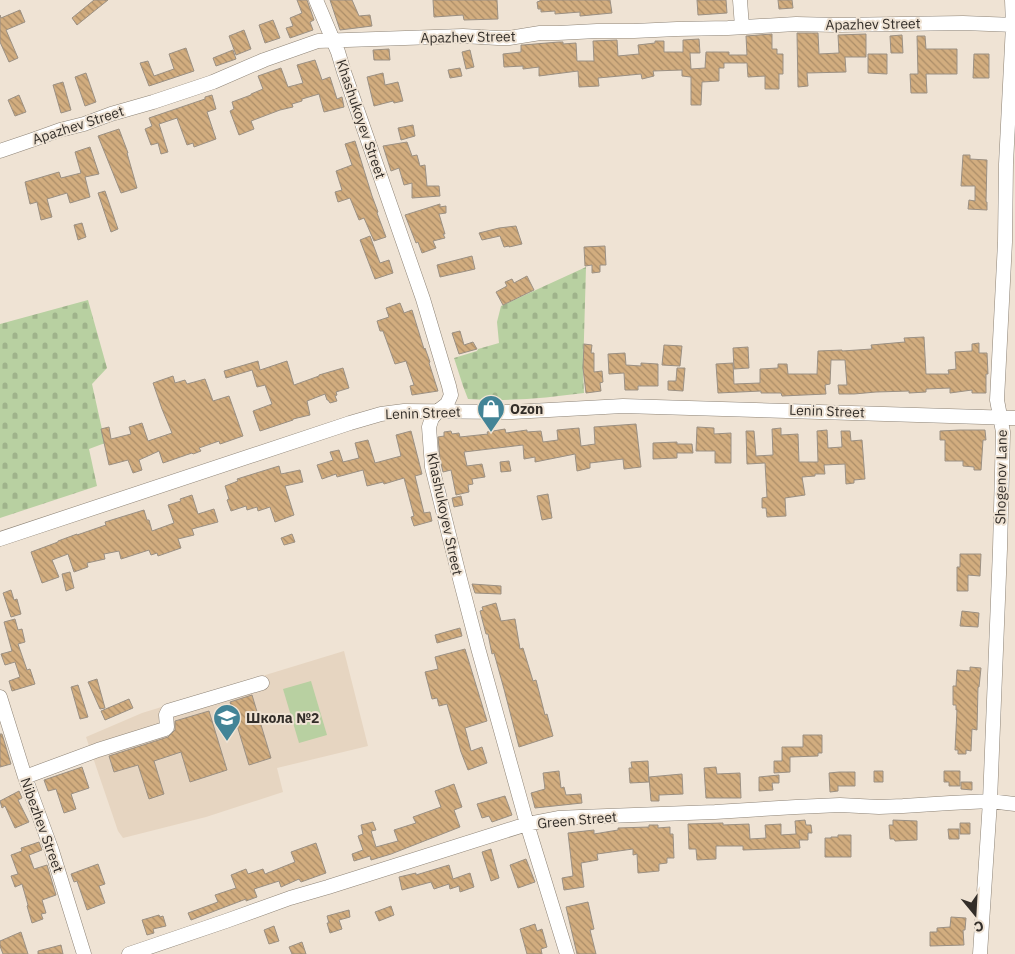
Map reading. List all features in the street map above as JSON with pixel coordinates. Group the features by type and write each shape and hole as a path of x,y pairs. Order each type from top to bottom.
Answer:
{"street":[{"name":"Khashukoyev Street","path":"316,0 338,52 444,364 451,395 447,404 432,418 429,427 432,467 462,588 527,824 567,954"},
{"path":"740,0 742,28"},
{"name":"Shogenov Lane","path":"980,954 990,801 1003,432 997,400 1005,242 1006,164 1014,25 1012,0"},
{"name":"Apazhev Street","path":"0,151 213,82 264,60 318,41 440,36 498,38 540,33 742,28 796,24 1014,25"},
{"name":"Lenin Street","path":"0,538 366,418 388,413 438,411 503,412 623,406 1015,418"},
{"path":"25,777 98,750 165,729 167,727 166,714 168,711 262,683"},
{"name":"Nibezhev Street","path":"0,697 25,777 52,851 84,954"},
{"name":"Green Street","path":"129,954 290,898 527,824 558,818 840,805 879,807 990,801 1015,804"}],"shaded area":[{"name":"Школа №2","path":"344,651 368,746 277,768 283,792 206,817 123,838 118,831 86,737 142,713"}],"green space":[{"path":"586,267 584,393 526,399 468,399 454,358 499,343 497,322 501,306"},
{"path":"88,300 107,368 92,384 105,443 89,449 97,486 0,518 0,324"},
{"path":"311,681 327,735 299,743 283,689"}],"building":[{"path":"94,0 108,0 77,25 72,18"},
{"path":"297,0 307,0 314,20 310,22 313,30 290,38 286,28 293,26 290,18 302,13"},
{"path":"330,0 352,0 359,16 370,15 372,26 340,30"},
{"path":"433,0 497,0 498,19 464,20 463,15 434,17"},
{"path":"540,0 610,0 612,13 580,16 580,12 555,14 555,11 541,12 541,9 538,9 537,2"},
{"path":"697,0 726,0 727,13 698,15"},
{"path":"778,0 792,0 793,8 779,9"},
{"path":"20,10 25,22 6,30 18,58 9,62 0,42 0,15 1,18"},
{"path":"273,20 280,38 265,43 259,25"},
{"path":"244,30 251,49 236,55 229,36"},
{"path":"797,33 818,33 819,54 839,53 838,35 866,34 866,57 845,57 846,72 807,73 808,86 798,87"},
{"path":"772,34 772,49 777,49 777,54 783,54 783,74 779,74 779,89 765,89 765,76 748,77 747,63 724,63 724,68 719,68 719,81 702,82 701,105 691,105 691,77 682,76 682,70 653,71 654,76 642,79 641,74 598,78 599,86 579,87 578,71 539,76 539,67 523,69 523,66 504,67 503,54 521,52 521,45 559,42 563,42 563,44 576,43 577,61 594,61 593,41 617,40 618,56 639,54 638,45 655,43 655,41 664,41 664,52 683,52 683,40 699,39 700,53 690,53 691,69 705,68 706,52 729,52 729,55 747,55 746,36"},
{"path":"902,35 903,53 891,53 890,36"},
{"path":"917,36 925,36 926,49 957,49 957,74 926,74 927,93 911,93 910,74 918,74"},
{"path":"186,48 194,71 149,86 140,63 148,61 154,76 174,69 169,54"},
{"path":"389,49 390,60 374,60 373,50"},
{"path":"233,50 236,59 216,66 213,58"},
{"path":"470,50 474,67 466,69 462,52"},
{"path":"868,54 887,54 887,74 868,73"},
{"path":"974,54 989,54 989,78 973,78"},
{"path":"315,60 322,80 330,77 337,99 342,97 344,107 324,112 319,94 292,104 293,107 251,121 254,129 239,135 230,111 234,109 232,102 263,89 258,76 281,68 288,87 303,83 297,65"},
{"path":"460,68 462,76 450,78 448,70"},
{"path":"86,73 96,102 85,106 75,77"},
{"path":"383,73 385,85 398,82 403,101 394,103 393,101 374,106 367,77"},
{"path":"63,82 71,110 61,113 53,85"},
{"path":"19,95 26,112 15,116 8,100"},
{"path":"212,95 216,109 207,112 216,139 194,147 193,143 187,145 177,118 159,124 168,152 161,154 158,143 151,145 145,129 152,126 149,118"},
{"path":"413,125 415,136 401,140 398,128"},
{"path":"119,129 128,153 137,188 121,193 98,136"},
{"path":"355,141 386,237 374,241 364,218 359,220 350,198 338,202 335,192 342,190 336,171 352,165 345,144"},
{"path":"407,142 412,156 417,155 420,166 425,165 427,186 439,186 440,196 412,198 412,183 404,185 399,168 391,171 383,146"},
{"path":"90,147 99,174 85,177 90,197 70,203 67,193 47,199 52,217 41,220 37,202 30,204 25,182 59,172 61,178 81,173 75,152"},
{"path":"963,155 970,155 970,159 987,160 987,210 968,209 969,200 975,201 975,186 961,186"},
{"path":"105,191 118,229 111,232 98,193"},
{"path":"440,204 440,207 446,206 446,213 439,214 445,238 433,241 436,248 422,253 405,215"},
{"path":"82,223 86,237 78,240 74,225"},
{"path":"516,226 522,244 509,247 504,247 500,236 482,240 479,233 499,228"},
{"path":"370,236 380,263 389,260 393,273 375,279 360,240"},
{"path":"605,246 606,265 600,265 600,272 592,273 592,265 585,266 584,247"},
{"path":"472,256 475,269 440,277 437,265"},
{"path":"527,276 534,290 503,305 496,292 507,286 505,282 512,279 514,283"},
{"path":"400,303 404,313 412,310 438,391 412,395 410,386 414,385 406,361 395,364 383,331 380,331 377,321 389,317 386,308"},
{"path":"460,331 464,345 473,342 477,349 459,354 452,333"},
{"path":"924,337 926,374 949,374 948,370 956,369 955,352 972,351 972,344 979,343 979,353 987,353 988,374 986,374 986,393 972,393 972,390 950,393 950,388 926,389 926,392 909,393 909,391 839,394 838,385 847,385 845,360 831,360 830,384 825,385 826,394 782,396 781,393 761,393 761,391 718,393 716,364 733,363 734,384 760,383 760,369 778,368 778,364 787,364 788,374 817,374 818,351 872,349 871,345 905,342 904,338"},
{"path":"584,344 592,345 591,353 594,353 594,372 602,371 603,382 600,383 601,391 586,393 583,368"},
{"path":"664,345 682,346 680,366 662,365"},
{"path":"748,347 749,368 734,369 733,348"},
{"path":"625,353 626,365 641,366 641,363 658,364 658,386 638,386 638,390 625,390 624,373 609,374 608,354"},
{"path":"258,361 260,370 287,361 294,385 343,368 349,388 336,392 337,401 330,403 325,394 307,401 310,415 260,431 253,411 272,404 265,385 257,387 252,370 226,378 224,371"},
{"path":"677,368 685,368 683,391 668,390 668,381 676,381"},
{"path":"173,376 175,383 185,380 187,384 205,379 213,401 229,396 243,436 220,444 219,441 199,448 201,451 163,463 159,451 139,460 142,470 133,473 128,460 109,465 101,429 109,427 111,439 131,434 129,427 142,423 148,441 172,433 153,383"},
{"path":"636,424 641,467 624,469 623,459 590,463 590,468 577,471 575,454 535,462 535,457 524,459 523,445 464,452 467,466 482,464 485,477 472,479 473,484 468,485 469,492 456,495 451,470 443,472 440,459 438,437 444,436 444,432 459,433 460,437 488,434 487,432 505,429 506,433 527,430 527,432 541,431 543,442 558,440 557,430 579,428 581,446 595,444 594,427"},
{"path":"697,427 714,428 714,434 731,433 731,463 715,463 715,451 696,451"},
{"path":"781,428 781,435 798,434 799,462 818,462 817,431 827,430 828,448 842,447 841,431 850,431 851,441 862,440 865,479 854,480 854,483 846,484 845,464 824,465 825,474 802,477 805,495 785,498 786,516 767,517 766,508 762,508 762,498 767,497 765,463 747,464 746,431 754,431 756,456 773,455 772,429"},
{"path":"985,430 986,440 983,440 981,470 974,470 974,467 963,466 963,461 945,461 945,440 940,440 940,431"},
{"path":"411,431 422,474 415,476 424,513 430,512 432,521 414,526 411,517 414,516 404,478 384,484 383,482 367,486 363,470 337,477 336,474 322,479 317,465 333,460 330,452 339,450 343,462 359,458 355,443 368,440 375,463 401,456 396,435"},
{"path":"677,442 677,444 692,444 693,453 677,453 677,458 653,459 653,443"},
{"path":"509,461 511,471 501,472 500,462"},
{"path":"279,466 281,474 300,470 303,482 285,486 294,515 275,522 270,507 258,511 257,507 247,510 246,506 231,511 225,486 238,481 237,479"},
{"path":"548,494 552,518 542,520 537,496"},
{"path":"192,495 198,514 214,509 218,522 192,529 194,535 178,539 181,548 158,556 157,553 151,555 149,550 121,559 119,551 104,554 105,559 87,563 88,567 74,572 68,554 52,560 59,577 42,583 31,552 106,525 105,522 144,510 152,531 174,523 168,505"},
{"path":"461,496 463,505 454,507 452,498"},
{"path":"292,534 295,542 284,545 281,538"},
{"path":"960,554 981,554 980,576 968,575 968,591 957,591 957,567 960,567"},
{"path":"70,572 74,588 66,591 62,574"},
{"path":"472,584 501,586 501,594 475,593"},
{"path":"11,590 14,600 17,599 21,614 11,617 3,593"},
{"path":"496,603 501,621 515,619 520,649 523,648 533,681 536,680 545,715 547,714 553,736 519,747 494,653 492,654 488,634 486,634 480,611 483,610 482,607"},
{"path":"962,611 979,613 978,627 960,626"},
{"path":"15,619 18,630 22,629 25,642 18,644 27,670 30,669 35,684 12,691 9,681 20,677 15,662 5,665 1,654 12,651 4,622"},
{"path":"460,628 462,636 437,643 435,635"},
{"path":"465,649 487,721 465,728 471,751 482,747 487,763 468,770 447,704 439,706 437,698 432,699 425,672 438,669 435,657"},
{"path":"970,667 981,668 978,687 977,730 972,729 971,751 966,750 966,754 958,754 958,750 955,750 957,710 956,705 953,705 953,686 956,686 957,670 970,671"},
{"path":"97,679 105,708 100,709 88,682"},
{"path":"78,685 88,717 80,719 71,687"},
{"path":"252,695 271,758 249,765 230,702"},
{"path":"129,699 133,708 105,720 101,711"},
{"path":"209,711 227,770 190,782 181,752 154,761 164,794 149,799 138,765 114,772 109,756 168,737 175,730 175,721"},
{"path":"0,734 2,734 11,764 0,767"},
{"path":"803,735 822,735 822,753 818,753 818,756 790,757 790,772 774,773 774,761 782,761 782,747 803,747"},
{"path":"648,761 649,782 630,783 629,768 632,768 631,762"},
{"path":"82,767 89,788 71,794 76,809 64,813 56,789 48,791 44,780"},
{"path":"716,767 717,774 740,773 741,798 706,798 704,768"},
{"path":"559,771 561,788 564,787 566,795 581,794 582,803 535,808 531,793 545,789 543,773"},
{"path":"874,771 883,771 883,782 874,782"},
{"path":"944,771 960,771 960,786 949,786 949,782 944,782"},
{"path":"855,772 855,786 838,786 838,791 830,792 829,773"},
{"path":"682,774 683,794 659,795 659,801 651,801 649,777"},
{"path":"779,775 779,783 772,783 773,790 759,791 759,777"},
{"path":"961,782 972,782 972,790 961,789"},
{"path":"454,784 462,807 454,810 460,827 391,854 371,860 370,856 354,861 352,854 363,850 358,836 363,834 361,825 373,822 376,830 371,831 376,847 398,841 394,830 416,823 413,817 441,807 435,791"},
{"path":"19,791 22,798 18,800 29,822 15,828 5,806 2,808 0,801"},
{"path":"505,796 512,815 492,822 489,816 482,818 477,804"},
{"path":"805,820 806,825 811,825 812,833 808,833 808,840 799,840 800,848 743,850 743,846 716,846 716,859 697,860 696,849 689,849 688,824 749,824 750,839 766,838 765,825 781,824 781,835 796,834 795,821"},
{"path":"893,820 917,821 917,840 895,841 890,839 889,825 893,825"},
{"path":"960,823 970,823 970,834 960,834"},
{"path":"649,825 658,825 658,828 670,827 670,834 673,834 674,858 667,858 667,863 659,864 659,871 638,873 637,854 633,855 633,849 597,854 598,860 581,863 584,887 564,890 562,878 573,876 568,833 594,830 594,834 618,830 618,828 649,827"},
{"path":"948,829 959,829 959,839 949,839"},
{"path":"838,835 851,835 851,857 825,857 825,838 838,837"},
{"path":"39,842 42,850 29,855 34,869 47,865 56,895 42,900 46,913 41,914 43,919 32,923 22,884 15,887 11,876 18,874 11,855 22,851 21,848"},
{"path":"316,843 326,873 301,882 299,879 281,887 279,881 254,889 257,897 246,901 246,899 191,920 188,913 218,902 215,895 236,888 231,875 246,869 248,874 263,869 265,874 295,862 291,852"},
{"path":"491,849 499,878 491,881 482,852"},
{"path":"526,859 535,882 518,888 510,865"},
{"path":"98,864 105,884 99,886 105,903 87,910 77,881 74,882 71,874"},
{"path":"449,865 453,879 470,873 474,887 460,892 459,886 450,889 449,884 434,889 431,882 402,890 399,877 416,873 416,875"},
{"path":"588,902 594,929 590,930 596,954 577,954 566,907"},
{"path":"391,906 394,915 379,921 375,912"},
{"path":"349,910 350,917 339,920 342,929 330,933 327,916"},
{"path":"159,915 160,917 163,916 166,926 153,929 154,933 147,935 142,920"},
{"path":"951,917 966,918 965,930 963,930 964,945 930,946 930,932 937,932 937,928 950,927"},
{"path":"535,924 537,931 542,929 547,947 541,949 542,954 527,954 520,929"},
{"path":"274,926 279,941 269,944 264,930"},
{"path":"21,932 28,954 3,954 0,941"},
{"path":"302,942 306,954 292,954 289,947"},
{"path":"61,945 63,954 38,954 38,951"}],"place":[{"name":"Ozon","path":"491,433"},
{"name":"Школа №2","path":"227,742"}]}
